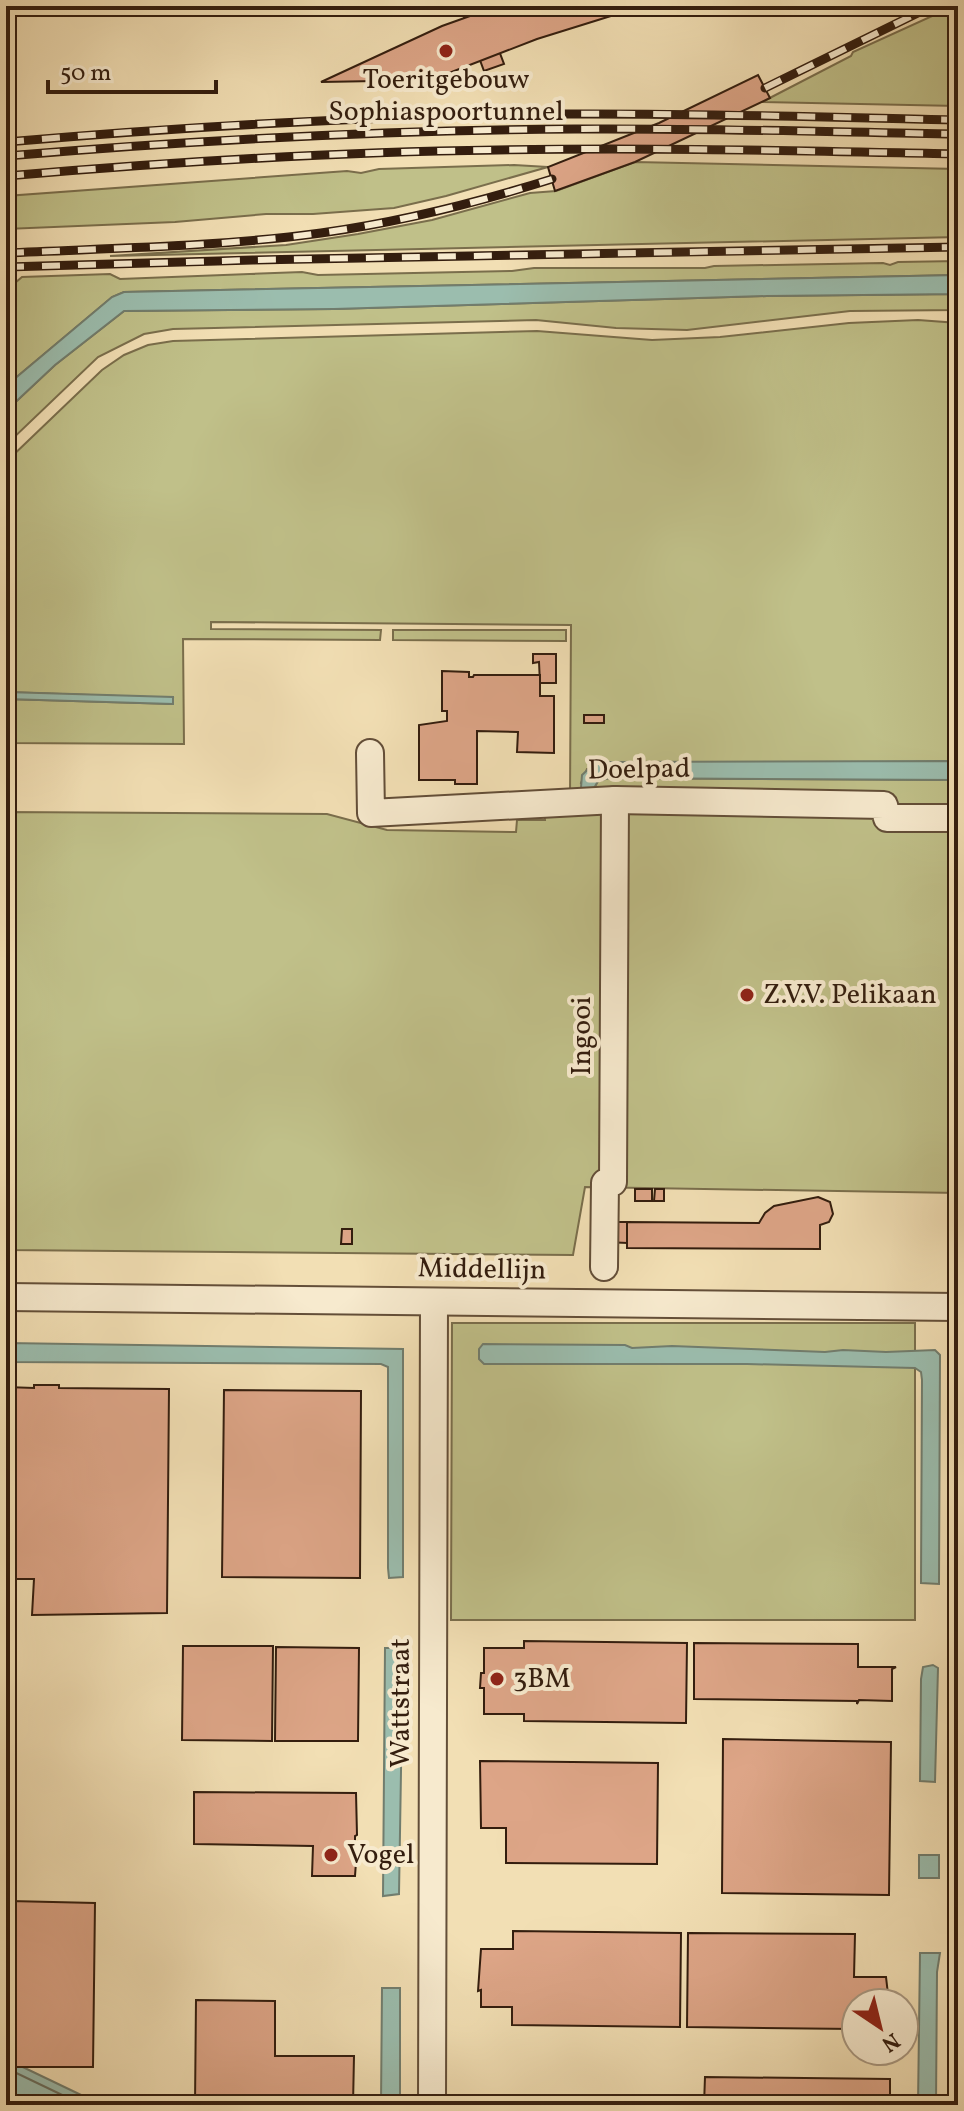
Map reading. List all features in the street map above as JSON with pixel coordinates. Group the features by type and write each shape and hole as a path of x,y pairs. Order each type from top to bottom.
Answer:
{"street":[{"name":"Doelpad","path":"370,753 371,813 615,800 884,805 887,818 958,818"},
{"name":"Ingooi","path":"604,1267 605,1183 613,1182 615,800"},
{"name":"Middellijn","path":"6,1297 958,1307"},
{"name":"Wattstraat","path":"432,2105 434,1302"}],"green space":[{"path":"958,6 958,106 762,102 851,56 853,52"},
{"path":"635,162 958,169 958,237 110,256 286,245 358,234 432,220 530,193 556,191"},
{"path":"514,165 548,167 394,208 6,229 6,196 347,171 361,173 379,169"},
{"path":"958,261 958,275 124,292 112,297 6,386 6,287 9,288 22,277 110,274 120,279 302,272 318,275 534,268 890,265 898,262"},
{"path":"958,294 958,310 850,311 687,330 616,328 536,320 173,329 144,334 98,357 6,445 6,411 55,365 124,311"},
{"path":"918,320 958,323 958,761 587,769 581,783 593,790 598,781 609,778 958,780 958,1193 585,1187 573,1255 6,1250 6,812 327,814 387,830 516,832 517,820 545,820 543,798 570,798 571,625 211,622 211,629 381,630 380,640 183,639 184,744 6,743 6,699 172,704 173,698 6,692 6,462 102,370 124,355 148,345 173,341 537,331 652,340"},
{"path":"393,630 566,630 566,641 393,640"},
{"path":"452,1323 915,1323 915,1620 451,1620"}],"water":[{"path":"958,275 958,294 124,311 55,365 6,411 6,386 112,297 124,292"},
{"path":"6,692 173,697 173,704 6,699"},
{"path":"958,761 958,780 609,778 598,781 593,790 580,800 582,775 594,764 606,762"},
{"path":"6,1343 403,1349 403,1577 389,1578 388,1568 388,1367 381,1364 6,1362"},
{"path":"483,1344 625,1345 632,1348 672,1346 825,1352 935,1350 940,1355 939,1584 921,1583 922,1380 921,1372 915,1368 747,1364 484,1364 479,1359 479,1349"},
{"path":"385,1648 403,1648 399,1894 383,1896"},
{"path":"933,1665 938,1668 935,1782 920,1781 921,1679 923,1667"},
{"path":"919,1855 939,1855 939,1878 919,1878"},
{"path":"920,1953 940,1953 937,1972 936,2105 918,2105"},
{"path":"382,1988 400,1988 400,2105 381,2105"},
{"path":"6,2059 102,2105 9,2105 6,2103"}],"building":[{"path":"460,6 482,6 504,64 484,71"},
{"name":"Toeritgebouw Sophiaspoortunnel","path":"498,6 643,6 537,39 431,80 321,82 442,26"},
{"path":"758,75 770,98 635,162 555,191 548,167 659,123"},
{"path":"533,654 556,654 556,683 540,683 539,662 533,663"},
{"path":"442,671 469,672 469,677 540,675 540,696 554,696 554,753 517,752 518,732 477,731 477,784 455,784 455,780 419,780 419,725 447,721 447,711 442,711"},
{"path":"584,715 604,715 604,723 584,723"},
{"path":"635,1189 652,1189 652,1201 635,1201"},
{"path":"655,1189 664,1189 664,1201 654,1201"},
{"path":"818,1197 830,1202 833,1214 829,1222 820,1225 820,1249 627,1248 627,1222 759,1223 774,1206"},
{"path":"617,1222 627,1222 627,1243 606,1242"},
{"path":"342,1229 352,1229 352,1244 341,1244"},
{"path":"34,1385 169,1389 167,1613 32,1615 34,1579 6,1579 6,1387 34,1388"},
{"path":"224,1390 361,1391 360,1578 222,1577"},
{"path":"524,1641 687,1643 686,1723 524,1721 524,1714 484,1714 484,1688 480,1688 481,1673 484,1673 484,1648 524,1648"},
{"path":"694,1643 858,1644 858,1667 896,1667 892,1669 892,1701 859,1700 857,1704 857,1701 694,1699"},
{"path":"183,1646 273,1646 272,1741 182,1740"},
{"path":"276,1647 359,1648 358,1741 275,1741"},
{"path":"723,1739 891,1742 889,1895 722,1893"},
{"path":"480,1761 658,1763 657,1864 506,1863 506,1828 481,1828"},
{"path":"194,1792 356,1793 355,1876 312,1876 313,1846 194,1844"},
{"path":"6,1903 95,1903 93,2067 6,2067"},
{"path":"513,1931 681,1933 680,2027 512,2025 512,2007 481,2007 481,1990 478,1991 481,1949 513,1949"},
{"path":"688,1933 855,1934 854,1977 886,1977 887,1987 840,1987 840,2029 687,2027"},
{"path":"196,2000 275,2001 275,2056 354,2056 353,2105 195,2105"},
{"path":"705,2077 890,2079 890,2105 704,2105"}],"railway":[{"path":"765,88 932,6"},
{"path":"6,142 282,123 488,115 657,114 958,120"},
{"path":"6,156 148,145 433,131 671,129 958,134"},
{"path":"6,176 251,158 436,151 670,149 958,154"},
{"path":"6,253 203,244 321,233 438,211 552,179"},
{"path":"6,267 958,247"}],"place":[{"name":"Toeritgebouw Sophiaspoortunnel","path":"446,51"},
{"name":"Z.V.V. Pelikaan","path":"747,995"},
{"name":"3BM","path":"497,1679"},
{"name":"Vogel","path":"331,1855"}]}
